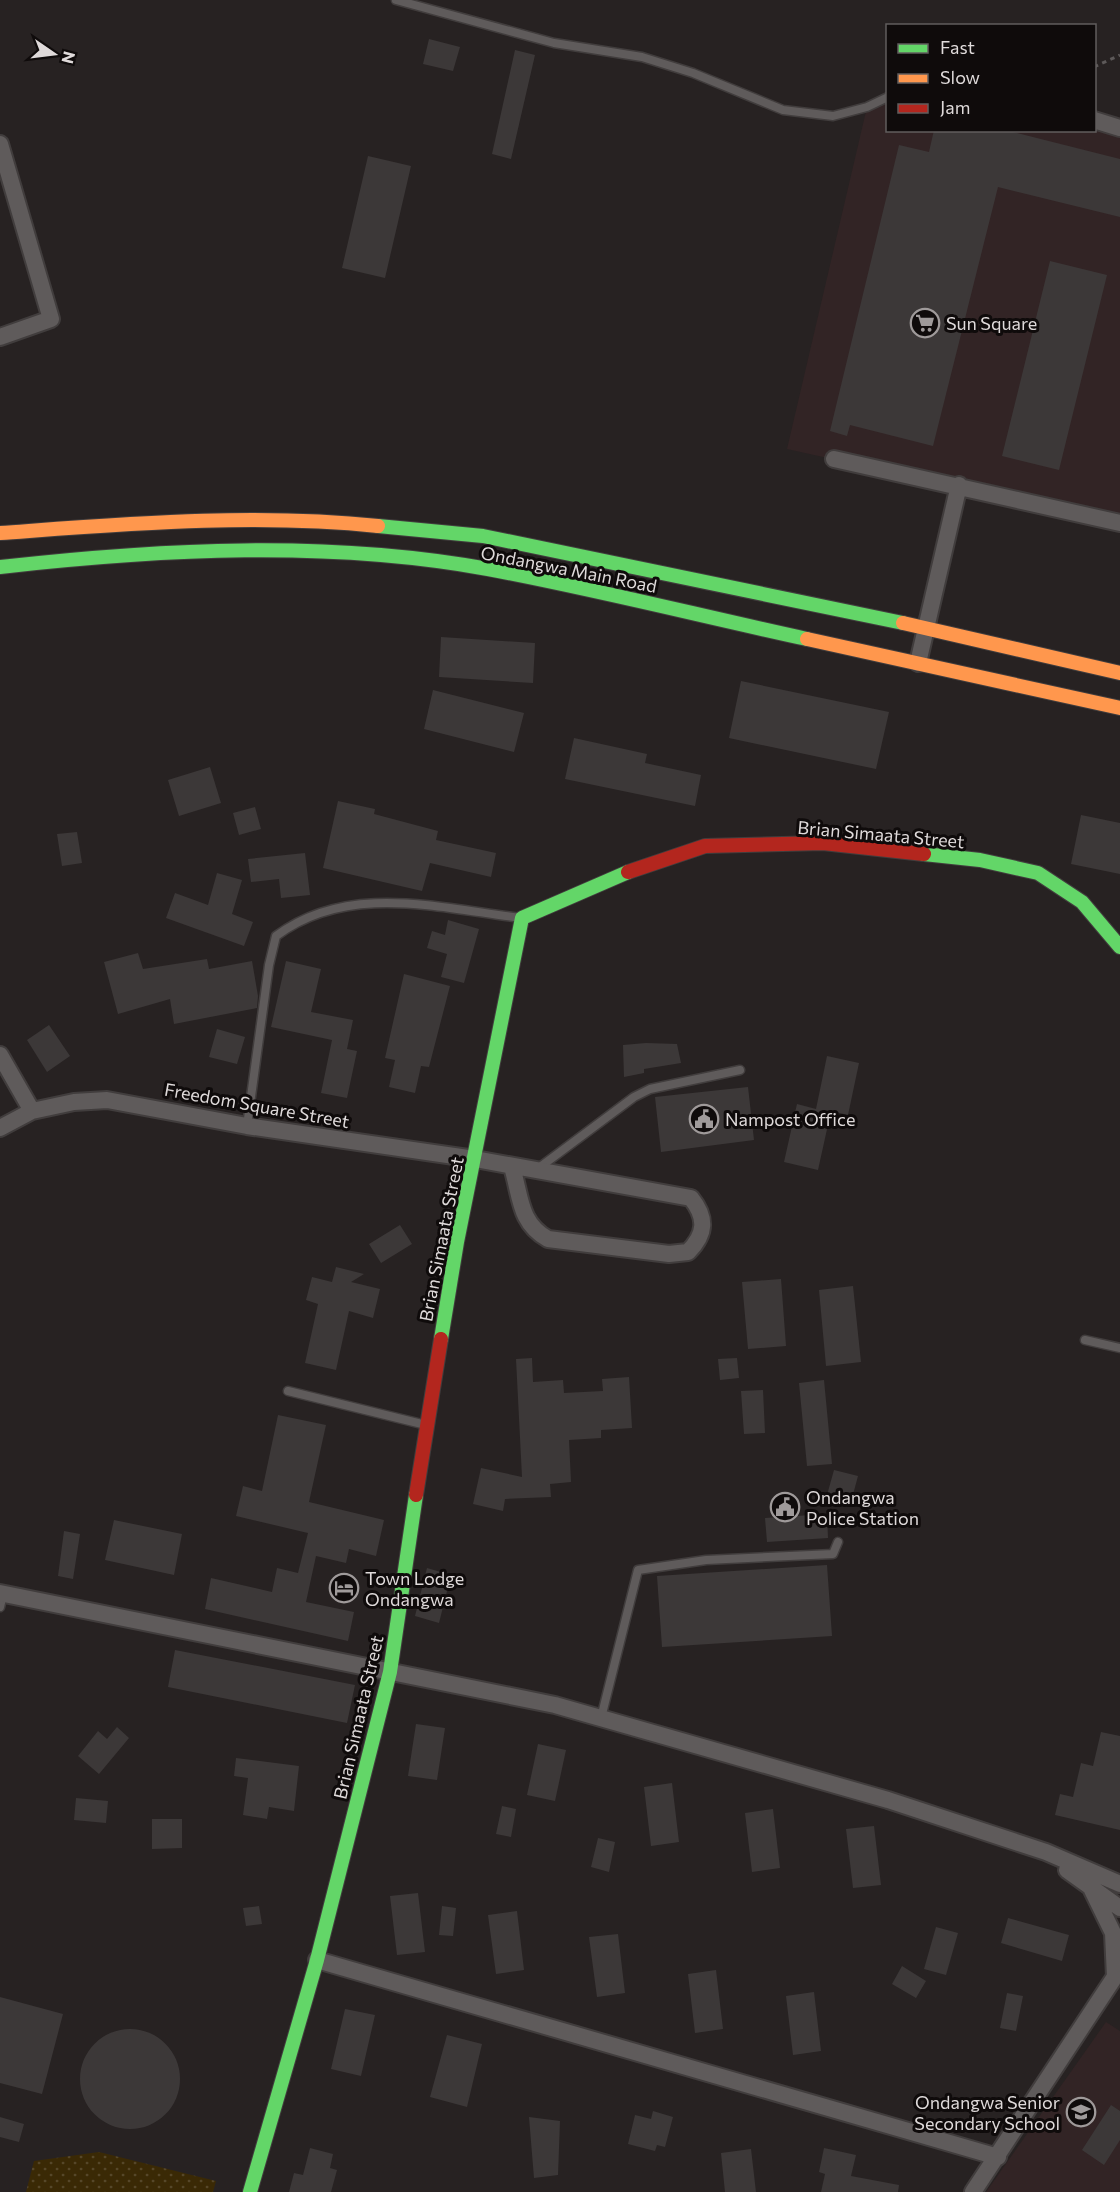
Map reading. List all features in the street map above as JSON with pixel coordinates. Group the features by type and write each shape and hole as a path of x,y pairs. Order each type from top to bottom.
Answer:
{"main road":[{"name":"Ondangwa Main Road","path":"0,534 194,519 322,520 483,536 926,628 1120,674"},
{"name":"Ondangwa Main Road","path":"0,567 71,558 261,550 420,561 487,570 565,585 1120,708"},
{"name":"Brian Simaata Street","path":"250,2192 317,1959 390,1672 426,1425 457,1242 522,918 629,872 705,846 823,843 980,860 1038,873 1082,902 1120,947"}],"street":[{"path":"1096,120 1120,128"},
{"path":"0,144 51,319 0,337"},
{"path":"834,459 959,485 1120,523"},
{"path":"918,663 959,485"},
{"path":"0,1055 32,1111"},
{"name":"Freedom Square Street","path":"0,1128 32,1111 74,1102 107,1100 247,1126 475,1159 691,1198 701,1210 703,1228 699,1241 688,1252 669,1254 548,1239 533,1230 525,1217 512,1167"},
{"path":"1,1598 555,1705 888,1800 1046,1852 1120,1884"},
{"path":"1046,1852 1092,1890 1120,1908"},
{"path":"973,2192 1117,1973 1113,1933 1092,1890"},
{"path":"317,1959 998,2157"}],"lane":[{"path":"396,0 554,43 642,57 693,73 783,110 833,116 886,98"},
{"path":"247,1126 269,965 276,936 312,915 355,903 388,901 522,918"},
{"path":"536,1170 634,1097 650,1089 740,1070"},
{"path":"1085,1340 1120,1348"},
{"path":"288,1390 426,1425"},
{"path":"601,1718 638,1570 706,1560 833,1554 838,1542"}],"path":[{"path":"1096,67 1120,55"}],"shaded area":[{"path":"886,98 886,132 1096,132 1096,120 1120,127 1120,523 787,449 867,107"},
{"name":"Ondangwa Senior Secondary School","path":"1106,2022 1120,2031 1120,2192 986,2192"},
{"path":"99,2152 216,2181 213,2192 26,2192 34,2161"}],"building":[{"path":"429,39 460,47 453,71 423,64"},
{"path":"515,50 535,55 511,159 492,154"},
{"name":"Sun Square","path":"934,132 1013,132 1120,159 1120,217 998,187 933,446 850,425 847,436 830,431 899,145 929,152"},
{"path":"368,156 411,166 385,278 342,268"},
{"path":"1050,261 1107,275 1059,470 1002,456"},
{"path":"441,637 535,643 533,683 439,677"},
{"path":"741,681 889,712 876,769 729,738"},
{"path":"433,690 524,713 514,752 424,729"},
{"path":"574,738 647,754 645,763 701,775 695,806 565,779"},
{"path":"210,767 221,803 179,816 168,780"},
{"path":"338,801 375,809 374,814 438,831 436,840 496,853 491,877 430,863 422,891 323,868"},
{"path":"255,807 261,829 239,835 233,813"},
{"path":"1081,815 1120,823 1120,874 1071,864"},
{"path":"77,832 82,863 62,866 57,834"},
{"path":"305,853 310,895 281,898 279,879 251,882 248,859"},
{"path":"217,873 242,880 232,914 253,922 244,946 166,918 175,893 208,905"},
{"path":"448,920 479,929 464,983 441,977 447,954 427,948 432,931 445,935"},
{"path":"138,953 143,969 207,959 209,969 252,961 258,996 257,1008 174,1024 170,999 118,1014 104,962"},
{"path":"286,961 321,969 311,1012 353,1020 347,1049 357,1051 347,1098 321,1093 332,1040 271,1027"},
{"path":"404,974 450,986 429,1067 421,1066 415,1093 389,1087 395,1060 385,1058"},
{"path":"49,1025 70,1056 47,1072 27,1040"},
{"path":"217,1029 245,1037 237,1064 209,1057"},
{"path":"677,1044 681,1063 644,1069 644,1073 624,1077 623,1045"},
{"path":"827,1056 859,1063 848,1115 831,1111 818,1170 784,1162 797,1104 816,1109"},
{"name":"Nampost Office","path":"748,1087 754,1140 661,1152 655,1097"},
{"path":"400,1225 412,1244 381,1263 369,1244"},
{"path":"336,1267 364,1274 351,1282 380,1289 373,1318 349,1311 336,1370 305,1363 318,1304 306,1300 312,1277 332,1282"},
{"path":"781,1279 786,1346 748,1349 742,1282"},
{"path":"853,1286 861,1362 826,1366 819,1290"},
{"path":"532,1358 533,1382 563,1380 564,1393 603,1391 602,1379 629,1377 632,1428 601,1430 601,1438 569,1440 571,1482 550,1484 551,1497 505,1499 503,1511 473,1504 481,1468 522,1477 516,1359"},
{"path":"737,1358 739,1378 720,1380 718,1359"},
{"path":"824,1380 832,1464 807,1466 799,1383"},
{"path":"763,1390 765,1433 744,1434 741,1391"},
{"path":"278,1415 326,1425 309,1502 384,1520 376,1556 349,1549 346,1563 316,1556 306,1602 354,1612 348,1641 205,1609 211,1578 272,1592 277,1568 298,1573 308,1533 236,1516 243,1486 262,1491"},
{"path":"834,1470 858,1476 851,1502 827,1495"},
{"path":"827,1514 828,1538 767,1542 765,1518"},
{"path":"114,1520 182,1534 174,1575 105,1560"},
{"path":"64,1531 80,1534 73,1579 58,1576"},
{"path":"827,1565 832,1636 662,1647 657,1576"},
{"path":"427,1568 451,1575 439,1623 415,1616"},
{"path":"175,1650 355,1685 347,1723 168,1687"},
{"path":"416,1724 445,1728 437,1780 408,1776"},
{"path":"117,1727 129,1738 99,1774 78,1756 98,1731 107,1739"},
{"path":"1101,1732 1120,1736 1120,1830 1055,1815 1060,1794 1073,1797 1081,1763 1093,1766"},
{"path":"538,1744 566,1750 555,1801 527,1795"},
{"path":"236,1758 299,1766 294,1811 269,1807 267,1819 243,1815 248,1778 234,1776"},
{"path":"672,1783 679,1842 651,1846 644,1787"},
{"path":"76,1798 108,1801 106,1823 74,1820"},
{"path":"502,1806 516,1809 511,1837 496,1834"},
{"path":"773,1809 780,1868 752,1872 745,1813"},
{"path":"152,1819 182,1819 182,1848 152,1849"},
{"path":"874,1826 881,1885 853,1888 846,1829"},
{"path":"598,1838 615,1842 609,1872 591,1867"},
{"path":"418,1893 425,1952 397,1955 390,1896"},
{"path":"259,1906 262,1924 246,1926 243,1908"},
{"path":"442,1906 456,1908 453,1936 439,1935"},
{"path":"517,1911 524,1970 496,1974 488,1915"},
{"path":"1008,1918 1069,1935 1062,1961 1001,1943"},
{"path":"936,1927 958,1933 946,1975 924,1969"},
{"path":"618,1934 625,1993 597,1997 589,1937"},
{"path":"902,1966 926,1981 916,1998 892,1984"},
{"path":"716,1970 723,2029 695,2033 688,1974"},
{"path":"814,1992 821,2051 793,2055 786,1996"},
{"path":"1007,1993 1023,1996 1016,2031 1000,2028"},
{"path":"0,1997 63,2014 42,2094 0,2083"},
{"path":"345,2009 375,2015 361,2076 331,2069"},
{"path":"130,2029 149,2033 165,2044 176,2060 180,2079 176,2098 165,2114 149,2125 130,2129 111,2125 95,2114 84,2098 80,2079 84,2060 95,2044 111,2033"},
{"path":"447,2035 482,2044 467,2107 430,2097"},
{"path":"1111,2105 1120,2111 1120,2140 1104,2165 1082,2150"},
{"path":"653,2111 673,2117 665,2147 657,2145 655,2151 628,2144 635,2115 651,2119"},
{"path":"0,2117 24,2124 19,2142 0,2137"},
{"path":"529,2117 560,2121 558,2175 534,2178"},
{"path":"310,2148 333,2154 330,2168 337,2170 331,2192 289,2192 294,2173 303,2175"},
{"path":"824,2148 856,2155 851,2176 899,2185 898,2192 821,2192 825,2174 819,2172"},
{"path":"751,2149 756,2192 725,2192 721,2153"}],"traffic: fast":[{"path":"378,526 483,536 903,623"},
{"path":"0,567 183,552 244,550 367,554 488,569 807,639"},
{"path":"924,854 980,860 1038,873 1082,902 1120,947"},
{"path":"441,1339 457,1242 522,918 628,872"},
{"path":"250,2192 317,1960 390,1672 416,1495"}],"traffic: slow":[{"path":"0,533 142,523 236,520 284,520 378,526"},
{"path":"903,623 1120,673"},
{"path":"807,639 1120,708"}],"traffic: jam":[{"path":"628,872 705,846 823,843 924,854"},
{"path":"416,1495 441,1339"}],"place":[{"name":"Sun Square","path":"925,323"},
{"name":"Nampost Office","path":"704,1119"},
{"name":"Ondangwa Police Station","path":"785,1507"},
{"name":"Town Lodge Ondangwa","path":"344,1588"},
{"name":"Ondangwa Senior Secondary School","path":"1081,2112"}]}
